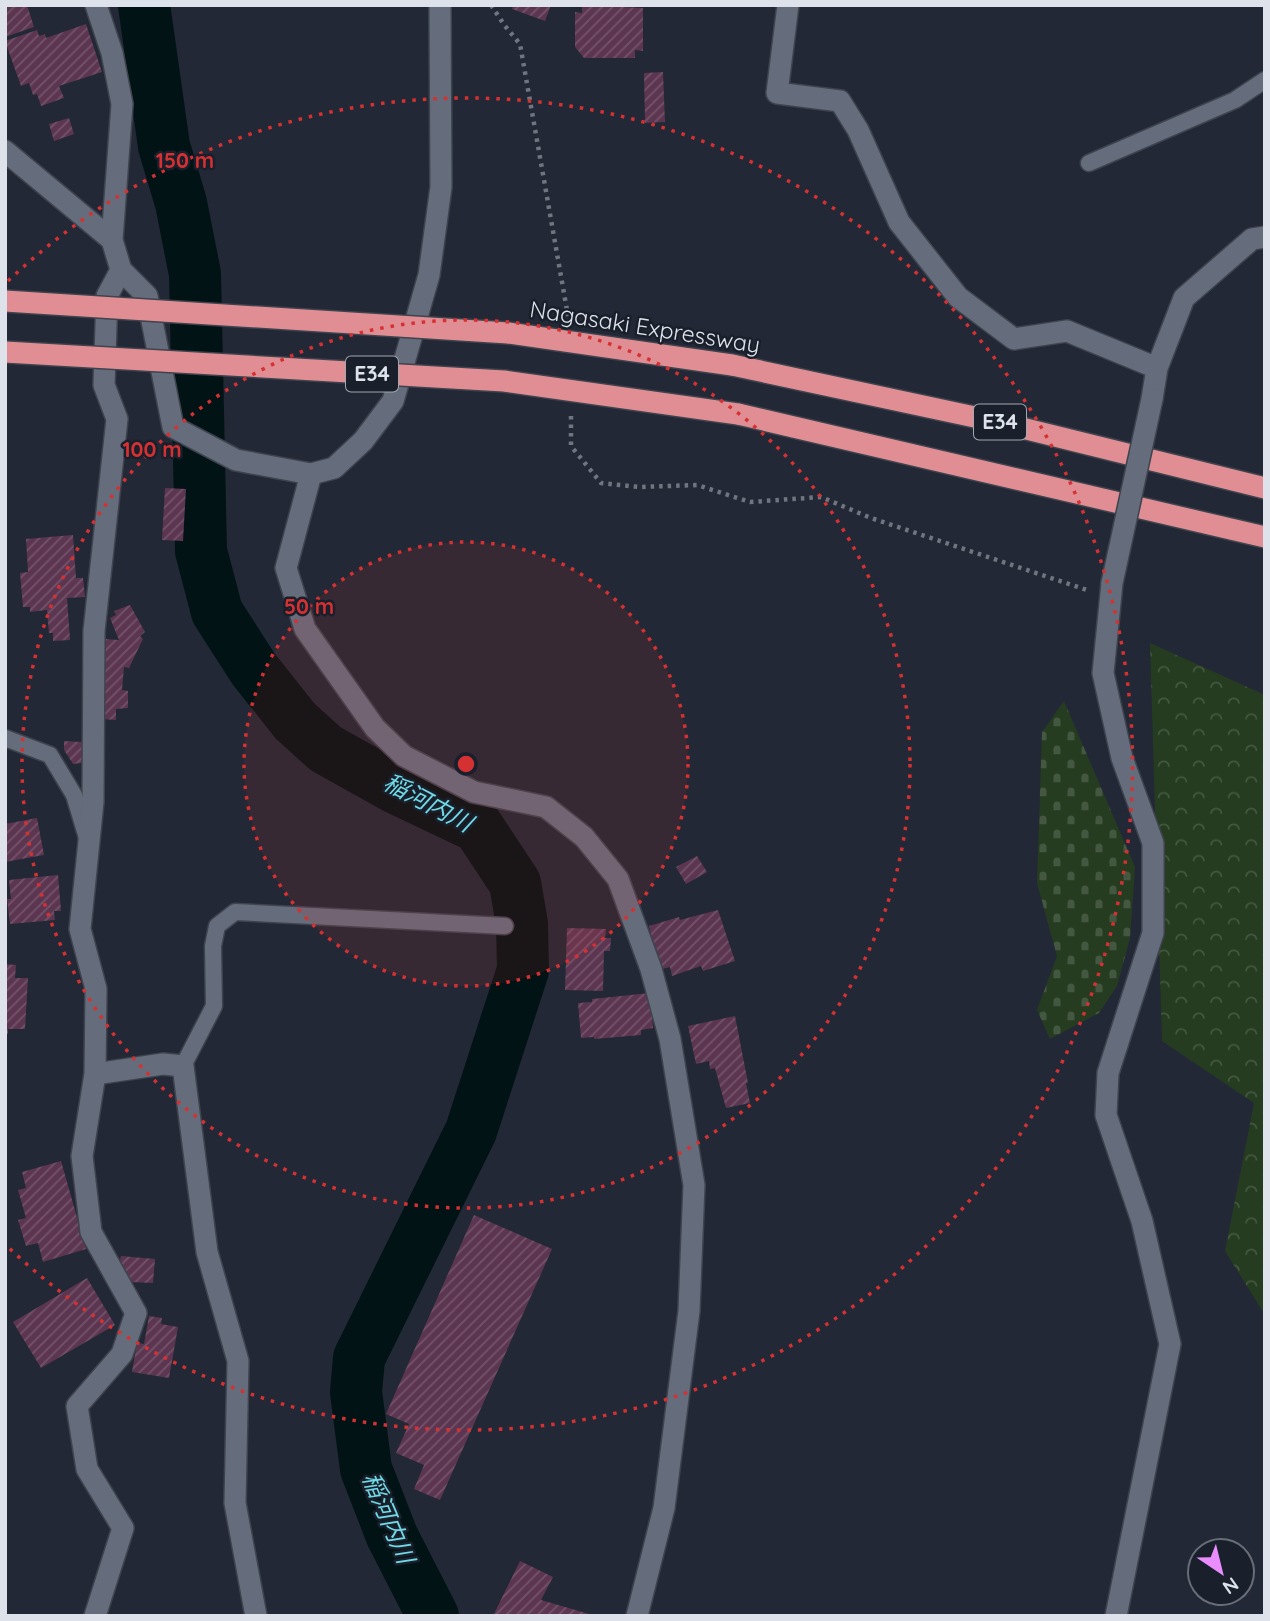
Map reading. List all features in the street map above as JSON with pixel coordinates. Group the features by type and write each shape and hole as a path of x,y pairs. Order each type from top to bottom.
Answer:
{"highway":[{"name":"Nagasaki Expressway","path":"5,301 508,332 732,365 998,422 1265,488"},
{"name":"E34","path":"5,352 503,381 738,414 1265,537"}],"street":[{"path":"96,5 112,53 122,104 112,240 121,270 147,296 173,427 236,460 312,474 334,468 363,441 393,401 429,275 441,187 440,5"},
{"path":"788,5 777,93 840,102 858,130 899,222 958,298 1014,339 1067,331 1157,368"},
{"path":"5,151 112,240"},
{"path":"1116,1616 1170,1344 1142,1221 1106,1115 1108,1073 1153,933 1153,843 1122,758 1103,673 1112,583 1157,368 1184,298 1252,239 1265,236"},
{"path":"95,1616 123,1528 86,1469 77,1406 121,1354 136,1313 91,1232 82,1156 95,1074 96,989 80,929 93,802 94,631 117,419 104,385 107,296 121,270"},
{"path":"312,474 286,568 305,629 375,729 404,757 474,792 545,807 584,837 618,879 651,969 670,1039 694,1185 689,1311 664,1508 637,1616"},
{"path":"95,1074 163,1064 183,1066 207,1252 238,1362 235,1503 256,1616"}],"lane":[{"path":"1089,163 1235,100 1265,80"},
{"path":"5,738 50,755 74,795 89,844"},
{"path":"183,1066 214,1006 213,946 218,926 235,912 505,926"}],"green space":[{"path":"1150,643 1265,695 1265,1315 1225,1251 1254,1103 1162,1041"},
{"path":"1064,701 1135,867 1130,938 1117,986 1099,1013 1050,1039 1037,1010 1057,956 1037,883 1042,732"}],"building":[{"path":"5,5 27,5 34,27 5,37"},
{"path":"513,5 551,5 545,21 512,9"},
{"path":"582,5 643,8 643,51 635,50 635,58 584,58 575,47 575,12 582,13"},
{"path":"86,24 102,72 59,86 64,98 41,106 29,83 21,86 5,41 37,30 39,36 45,34 46,38"},
{"path":"663,72 665,122 645,123 644,73"},
{"path":"69,118 74,134 54,141 49,124"},
{"path":"165,488 186,489 183,541 162,540"},
{"path":"73,535 76,578 83,578 85,597 67,598 70,640 53,641 53,633 49,633 47,610 30,612 30,607 23,607 20,573 28,572 26,539"},
{"path":"130,605 145,632 140,636 143,639 129,668 124,667 122,690 128,691 128,708 116,709 116,720 102,719 102,645 106,645 106,639 119,640 110,618 116,615 114,611"},
{"path":"64,741 82,742 82,763 73,764 64,750"},
{"path":"37,818 44,855 5,862 5,824"},
{"path":"697,856 707,872 686,884 676,867"},
{"path":"58,875 61,911 54,911 55,920 10,924 7,899 11,899 9,880"},
{"path":"718,910 735,961 703,971 701,966 672,976 670,967 662,969 648,935 651,934 649,926"},
{"path":"567,928 606,929 605,938 611,938 610,951 604,951 603,991 565,990"},
{"path":"5,964 16,965 15,978 28,978 25,1029 8,1029 8,1034 5,1034"},
{"path":"650,993 653,1028 641,1030 641,1035 581,1038 578,1003"},
{"path":"735,1016 750,1103 726,1108 715,1068 710,1069 709,1061 696,1064 688,1026"},
{"path":"61,1161 86,1249 43,1262 38,1243 26,1246 18,1220 26,1218 18,1190 26,1188 22,1172"},
{"path":"474,1215 552,1249 440,1500 414,1489 424,1465 396,1453 409,1424 386,1414"},
{"path":"121,1256 155,1259 153,1283 129,1282 119,1265"},
{"path":"87,1278 115,1325 41,1368 13,1322"},
{"path":"149,1316 162,1318 161,1324 178,1327 169,1378 132,1372 137,1343 144,1344"},
{"path":"520,1561 553,1577 541,1600 596,1616 493,1616"}],"waterway":[{"name":"稲河内川","path":"144,5 164,146 181,203 195,274 201,551 217,612 253,668 295,721 326,749 396,788 478,827 515,883 522,924 523,970 471,1131 359,1358 356,1392 366,1469 392,1536 433,1616"}]}
